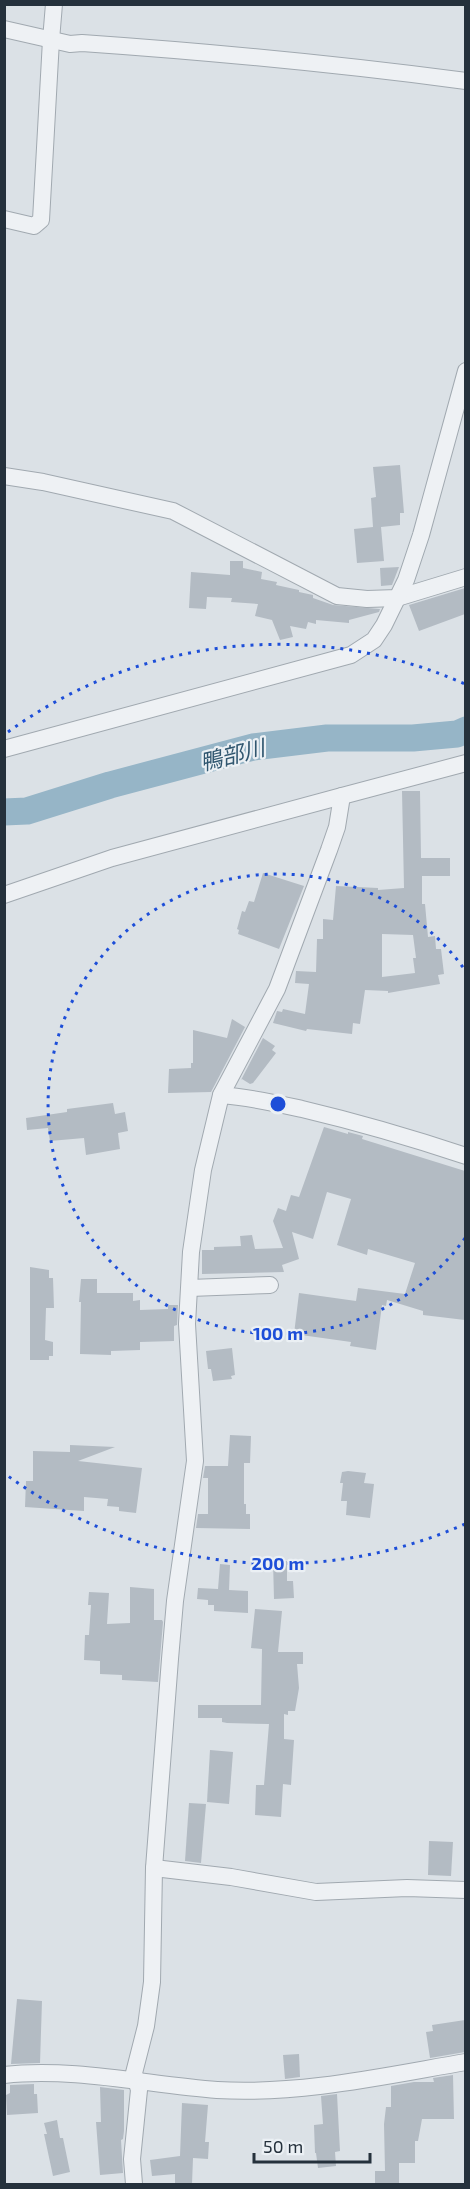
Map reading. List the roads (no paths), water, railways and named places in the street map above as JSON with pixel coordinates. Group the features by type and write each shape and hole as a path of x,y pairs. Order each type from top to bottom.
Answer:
{"street":[{"path":"4,219 34,226 41,220 54,4"},
{"path":"4,29 70,44 206,52 376,69 465,81"},
{"path":"4,749 351,655 374,640 406,580 421,535 465,371"},
{"path":"4,476 43,482 173,511 337,596 367,599 397,598 465,577"},
{"path":"4,895 112,858 465,763"},
{"path":"134,2184 132,2159 139,2090 134,2073 146,2026 152,1983 154,1868 175,1601 195,1461 187,1324 191,1252 203,1170 221,1095 281,979 337,827 342,796"},
{"path":"221,1095 251,1098 333,1116 417,1139 465,1156"},
{"path":"190,1288 270,1285"},
{"path":"154,1868 231,1877 316,1892 407,1888 465,1890"},
{"path":"4,2075 57,2073 218,2090 289,2090 465,2062"}],"waterway":[{"name":"鴨部川","path":"4,812 27,811 110,785 253,747 327,738 413,738 457,734 466,730"}]}
